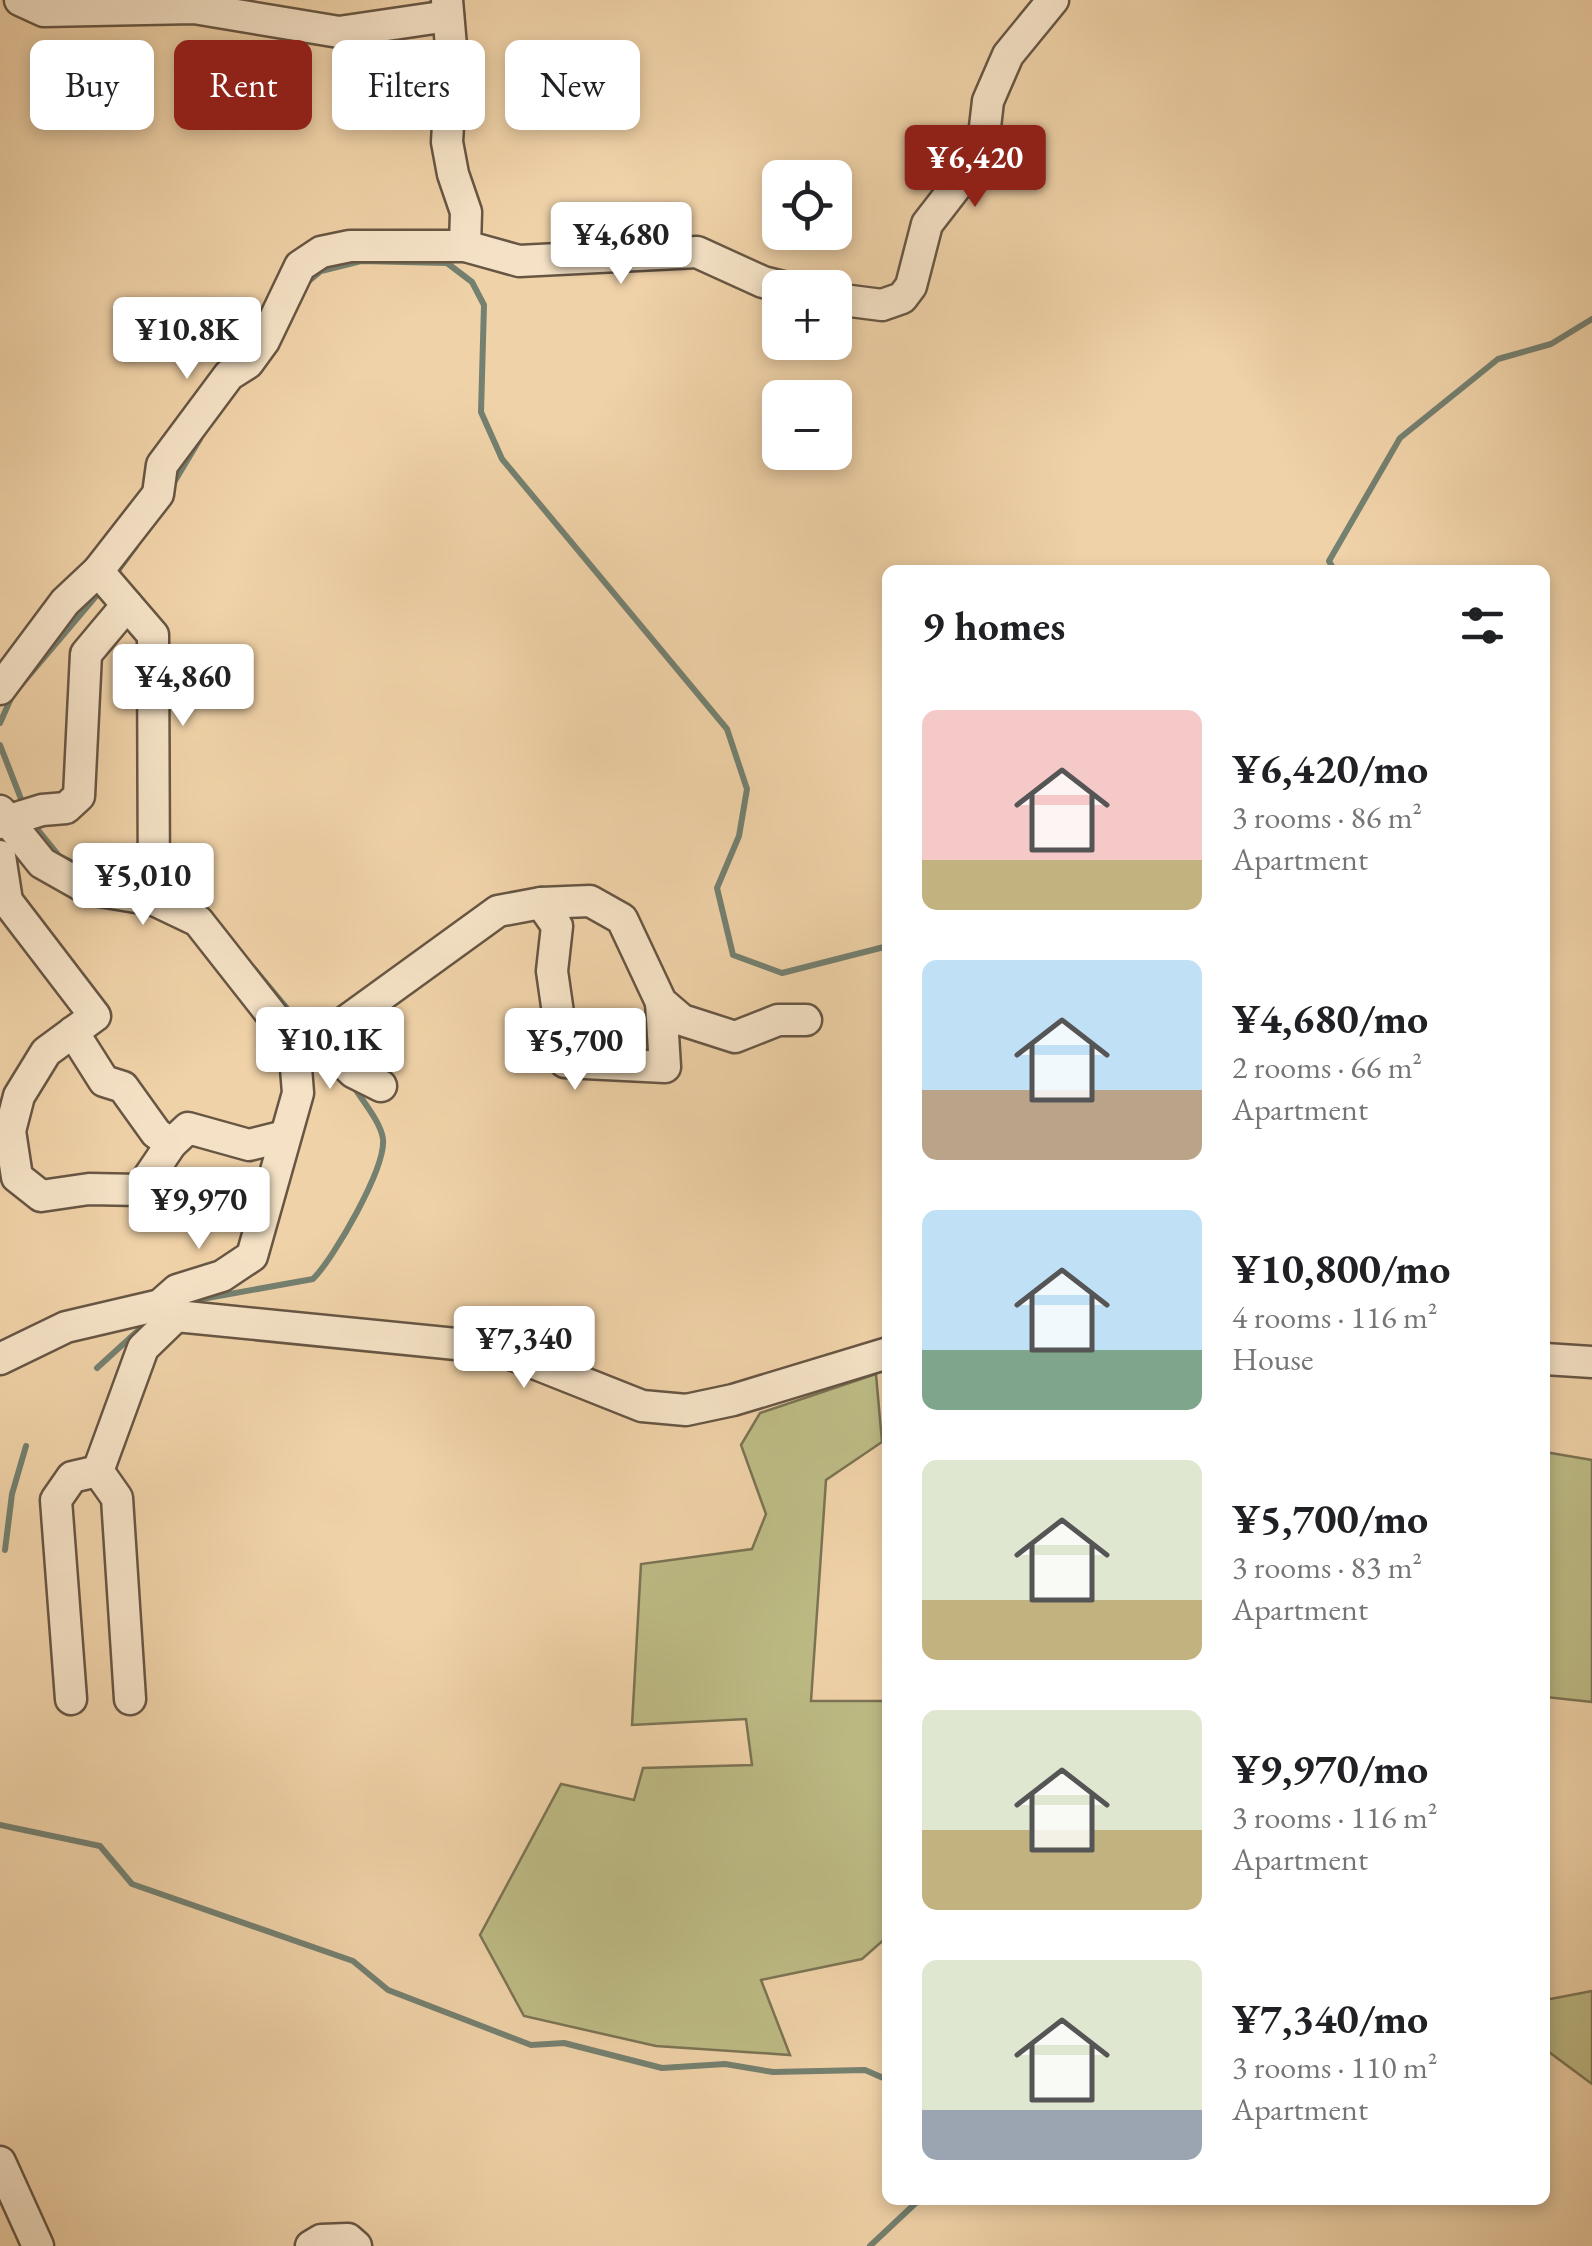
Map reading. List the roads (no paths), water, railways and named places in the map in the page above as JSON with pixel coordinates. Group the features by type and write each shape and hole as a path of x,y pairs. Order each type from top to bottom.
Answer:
{"street":[{"path":"20,0 44,11 194,8 339,32 447,8 452,58 447,142 466,212 466,246"},
{"path":"852,301 882,305 902,298 911,286 926,224 982,153 988,102 1008,55 1054,0"},
{"path":"9,827 66,808 79,796 86,654 111,586 158,494 162,465 229,375 248,364 264,342 300,266 321,252 350,246 466,246 519,261 697,252 762,282"},
{"path":"0,689 65,602 111,586"},
{"path":"111,586 152,636 154,900"},
{"path":"9,827 42,863 88,889 154,900 198,921 307,1041 352,1072 381,1086"},
{"path":"9,827 7,901 95,1016 46,1052 18,1096 5,1132 8,1181 41,1196 88,1189 140,1190 171,1144 188,1128 249,1145 285,1136"},
{"path":"98,1471 143,1348 177,1290 222,1276 252,1256 298,1092 307,1041 498,911 590,901 622,919 662,1002 682,1020 736,1037 778,1020 806,1020"},
{"path":"541,904 557,926 552,970 565,1062 665,1067 662,1002"},
{"path":"72,1032 104,1081 123,1087 156,1132 171,1144"},
{"path":"0,1360 66,1327 168,1310 496,1348 642,1406 686,1410 882,1356"},
{"path":"1550,1359 1592,1362"},
{"path":"71,1699 56,1500 72,1477 98,1471"},
{"path":"98,1471 117,1498 130,1700"},
{"path":"0,2162 38,2246"},
{"path":"311,2246 321,2240 348,2239 356,2246"}],"waterway":[{"path":"304,285 321,271 361,261 447,263 472,282 484,305 481,412 502,459 727,729 747,789 739,836 717,888 733,955 782,973 882,948"},
{"path":"1331,565 1329,561 1400,438 1498,359 1551,344 1592,319"},
{"path":"173,484 200,439"},
{"path":"114,576 136,546"},
{"path":"20,686 102,589"},
{"path":"0,723 12,696"},
{"path":"0,745 23,804"},
{"path":"33,824 59,856 105,879"},
{"path":"255,970 290,1012"},
{"path":"191,1301 313,1279 322,1268 357,1212 382,1152 379,1125 352,1084"},
{"path":"97,1368 142,1327"},
{"path":"5,1550 12,1494 26,1446"},
{"path":"0,1825 100,1846 132,1884 353,1961 388,1990 531,2045 564,2043 662,2068 725,2064 773,2072 865,2070 882,2077"},
{"path":"870,2246 914,2205"}]}
